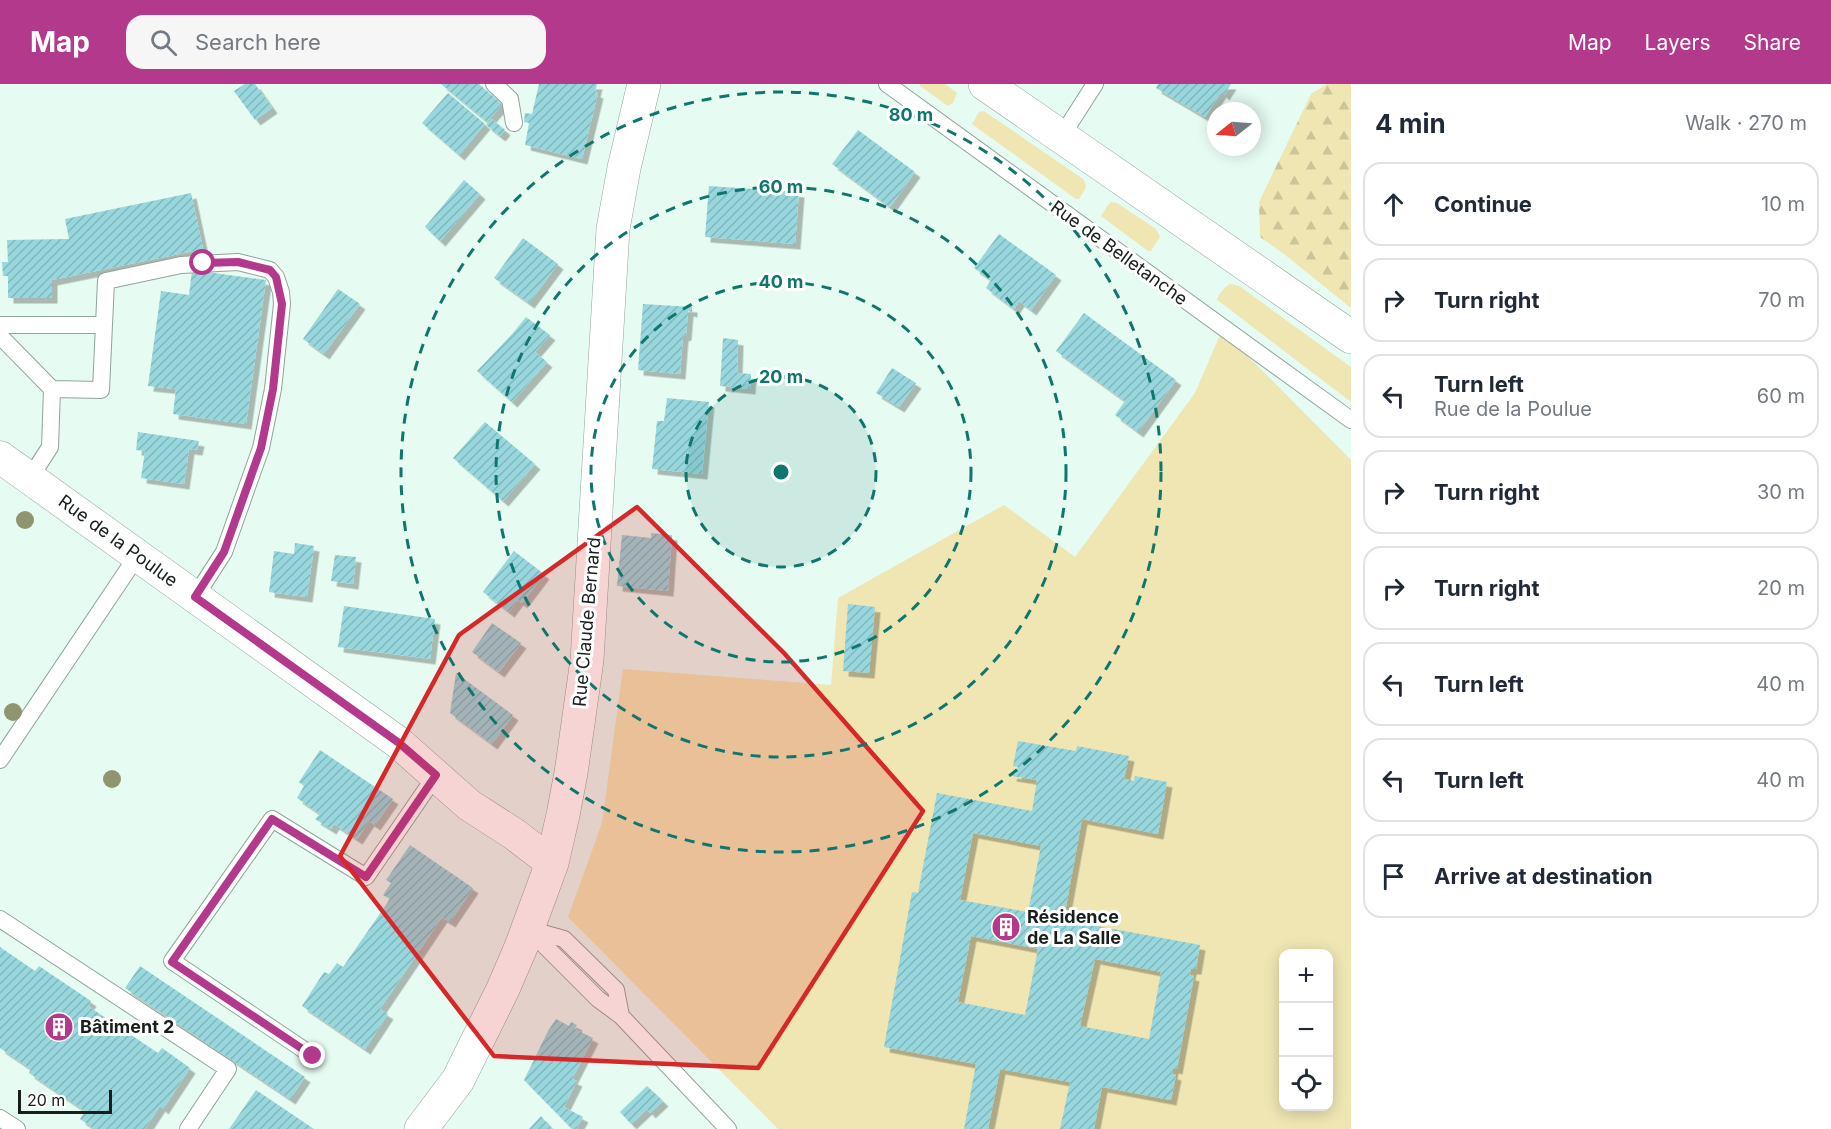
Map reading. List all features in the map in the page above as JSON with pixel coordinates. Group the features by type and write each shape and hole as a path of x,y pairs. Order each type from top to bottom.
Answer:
{"street":[{"name":"Rue Claude Bernard","path":"421,1129 458,1080 503,989 552,863 571,773 587,660 613,229 624,168 644,84"},
{"path":"985,84 1351,338"},
{"name":"Rue de la Poulue","path":"0,457 399,743 469,805 514,834 552,863"}],"lane":[{"path":"494,84 510,99 514,123"},
{"name":"Rue de Belletanche","path":"887,84 1351,420"},
{"path":"1061,137 1095,84"},
{"path":"0,336 52,389 101,390 106,281 181,265 226,262 255,265 270,270 276,277 282,304 273,389 261,448 224,552 195,597"},
{"path":"0,325 104,325"},
{"path":"30,478 50,447 52,389"},
{"path":"0,760 137,556"},
{"path":"313,1056 172,962 272,819 366,877 436,775"},
{"path":"0,919 228,1069 188,1129"},
{"path":"528,929 564,939 616,990 621,1016 728,1129"},
{"path":"0,1118 17,1129"}],"highlighted area":[{"path":"637,507 784,653 923,811 758,1068 494,1056 340,856 459,635"}],"green space":[{"path":"920,84 945,84 957,93 953,103 948,106"},
{"path":"1327,84 1351,84 1351,308 1260,237 1259,202 1311,94"},
{"path":"984,111 1083,179 1086,187 1079,199 972,124 979,112"},
{"path":"1111,202 1117,203 1156,229 1160,237 1151,251 1101,216"},
{"path":"1230,284 1239,286 1351,367 1351,402 1217,300 1222,290"},
{"path":"1222,330 1351,460 1351,1129 778,1129 568,917 602,823 623,669 831,685 838,598 1004,505 1075,557 1195,393"}],"building":[{"path":"245,84 255,84 272,108 255,120 234,91"},
{"path":"441,84 479,84 502,104 487,122"},
{"path":"539,84 597,84 595,92 598,93 582,159 525,145 529,123 524,122 525,113 532,114"},
{"path":"1158,84 1231,84 1224,95 1221,92 1215,102 1207,102 1205,117 1156,88"},
{"path":"448,93 485,124 459,155 422,123"},
{"path":"492,119 505,130 500,136 486,125"},
{"path":"858,130 915,172 890,207 832,164"},
{"path":"464,180 480,194 440,241 425,227"},
{"path":"709,186 799,192 795,244 705,237"},
{"path":"191,193 203,249 52,280 52,298 8,298 8,276 3,276 2,262 8,262 7,240 69,239 65,219"},
{"path":"999,234 1056,275 1031,310 1019,301 1014,309 986,288 991,280 974,268"},
{"path":"523,238 558,264 529,303 494,278"},
{"path":"192,270 266,280 246,424 173,414 176,389 148,386 161,291 189,295"},
{"path":"338,289 360,304 324,354 303,339"},
{"path":"643,304 692,307 692,312 688,311 686,335 683,336 680,374 638,370"},
{"path":"1084,313 1176,380 1138,432 1115,415 1125,401 1056,351"},
{"path":"526,317 550,335 535,352 547,362 512,402 477,371"},
{"path":"723,338 738,340 737,373 751,374 750,389 720,386"},
{"path":"892,368 916,383 899,407 876,393"},
{"path":"667,398 709,402 702,474 652,469 657,421 664,421"},
{"path":"485,422 535,464 503,501 453,458"},
{"path":"138,432 199,441 197,450 189,449 184,484 141,478 145,451 136,450"},
{"path":"651,533 672,535 668,591 617,586 622,535 651,538"},
{"path":"295,543 314,546 307,597 269,592 274,551 294,554"},
{"path":"514,551 544,574 522,603 518,600 509,612 483,592"},
{"path":"335,555 356,557 353,584 331,581"},
{"path":"848,604 875,607 869,673 843,671"},
{"path":"344,606 435,619 430,659 338,647"},
{"path":"492,623 521,643 499,672 472,652"},
{"path":"456,673 513,715 492,744 450,713"},
{"name":"Résidence de La Salle","path":"1018,741 1076,751 1077,746 1129,756 1124,779 1134,781 1135,776 1167,782 1158,834 1082,819 1065,912 1060,911 1059,919 1200,945 1196,969 1191,969 1190,975 1194,976 1177,1069 1173,1068 1172,1074 1176,1075 1171,1100 1102,1087 1094,1129 1060,1129 1070,1082 1000,1069 988,1129 964,1129 976,1064 884,1047 912,892 918,893 937,793 1032,811 1037,780 1011,776 1012,773 1016,774 1018,767 1013,766","holes":["973,833 1041,846 1028,912 960,900","971,936 1038,949 1025,1015 958,1002","1095,959 1161,972 1149,1039 1080,1026"]},
{"path":"320,750 393,799 375,825 369,821 357,839 334,824 331,829 315,819 320,814 297,798 304,786 299,782"},
{"path":"410,845 473,888 450,922 442,917 380,1009 388,1014 365,1049 302,1006 324,972 329,974 337,963 343,967 390,899 383,895 391,883 386,880"},
{"name":"Bâtiment 2","path":"0,947 35,971 39,966 91,1001 88,1006 158,1053 162,1048 190,1068 163,1109 160,1106 145,1129 95,1129 80,1119 85,1111 29,1073 31,1069 0,1048"},
{"path":"140,966 305,1077 290,1099 125,988"},
{"path":"556,1019 569,1026 571,1022 577,1025 575,1029 593,1038 572,1079 577,1081 564,1107 583,1117 576,1129 572,1129 524,1080"},
{"path":"647,1086 663,1101 650,1113 647,1109 631,1124 620,1112"},
{"path":"256,1090 314,1129 229,1129"},
{"path":"541,1116 553,1129 529,1129"}],"place":[{"name":"Résidence de La Salle","path":"1006,927"},
{"name":"Bâtiment 2","path":"59,1027"}],"route":[{"path":"203,263 238,262 270,270 276,277 282,304 273,389 261,448 224,552 195,597 399,743 436,775 366,877 272,819 172,962 313,1056"}]}
